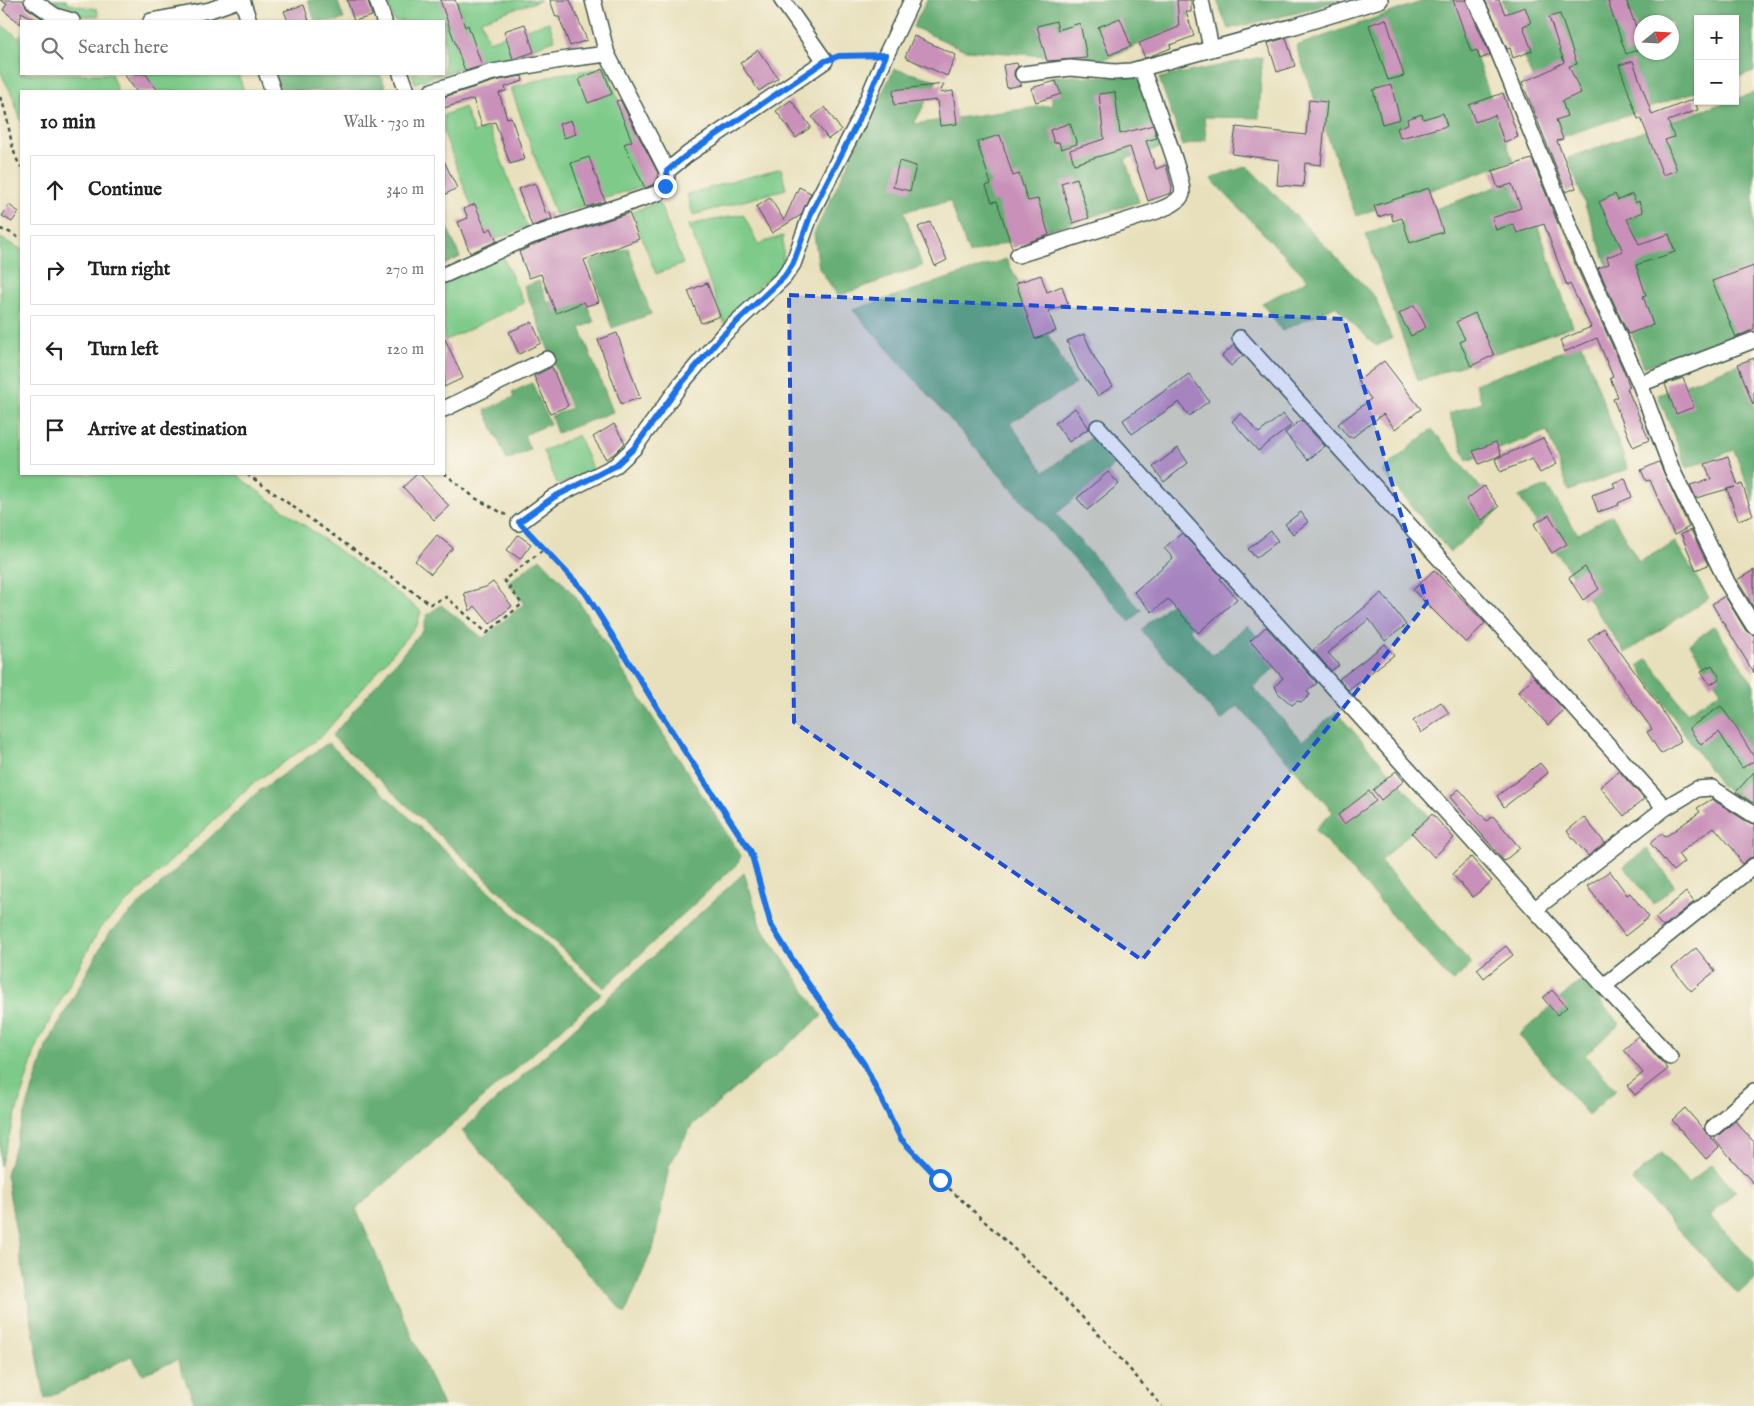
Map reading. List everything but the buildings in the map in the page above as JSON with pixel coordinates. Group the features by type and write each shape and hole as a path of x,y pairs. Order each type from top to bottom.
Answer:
{"street":[{"path":"32,0 56,16 69,20"},
{"path":"156,20 210,10 238,0"},
{"path":"242,0 249,20"},
{"path":"377,0 384,20"},
{"path":"445,275 531,236 658,193 665,186 668,180 667,171 607,54 593,0"},
{"path":"667,171 688,154 825,61 782,0"},
{"path":"519,522 554,497 615,466 634,448 681,384 722,336 784,277 793,264 812,211 858,122 886,55 912,0"},
{"path":"1201,0 1211,48"},
{"path":"1024,74 1070,68 1115,72 1142,69 1380,0"},
{"path":"1475,0 1488,26 1575,240 1640,384 1672,470 1728,584 1754,626"},
{"path":"435,90 493,72 567,58 607,54"},
{"path":"1018,255 1154,212 1175,203 1182,195 1183,190 1178,170 1142,69"},
{"path":"267,75 273,90"},
{"path":"401,75 407,90"},
{"path":"1240,338 1665,808"},
{"path":"1640,384 1754,340"},
{"path":"445,409 547,359"},
{"path":"1098,427 1670,1057"},
{"path":"1535,909 1665,808 1697,789 1712,788 1754,815"},
{"path":"1604,986 1754,866"},
{"path":"1713,1128 1754,1091"}],"path":[{"path":"825,61 839,56 886,55"},
{"path":"0,98 5,107 15,157 20,165"},
{"path":"0,229 20,238"},
{"path":"445,474 475,498 519,522 585,592 680,744 751,852 771,925 802,975 864,1064 901,1139 940,1180 1040,1273 1105,1341 1162,1406"},
{"path":"248,475 430,604 446,597 486,633 522,604 504,580 544,549"}],"highlighted area":[{"path":"789,295 1344,319 1427,603 1142,960 794,722"}],"green space":[{"path":"52,0 66,0 68,4 97,9 99,16 72,16"},
{"path":"308,0 337,0 344,19 315,20"},
{"path":"387,0 442,0 465,66 445,74 445,20 394,20"},
{"path":"457,0 541,0 481,20 488,41 549,22 555,40 479,66"},
{"path":"927,0 1188,0 1188,23 1103,60 965,50 913,27"},
{"path":"1217,0 1338,0 1313,9 1228,29"},
{"path":"1426,0 1456,0 1513,161 1356,216 1296,46"},
{"path":"1502,0 1754,0 1754,72 1739,77 1739,15 1694,15 1694,92 1556,139"},
{"path":"0,24 18,37 20,35 20,75 111,75 118,90 20,90 20,119 13,97 0,71"},
{"path":"1262,57 1259,118 1204,117 1206,140 1183,146 1159,78"},
{"path":"607,68 648,184 555,215 511,88 558,74"},
{"path":"894,69 937,80 914,124 1052,105 1052,76 1142,77 1162,147 1125,159 1139,202 969,254 950,201 904,211 922,266 838,296 819,268 814,234"},
{"path":"144,75 238,75 244,90 155,90"},
{"path":"274,75 380,75 387,90 282,90"},
{"path":"412,75 440,75 415,83"},
{"path":"1754,93 1754,327 1644,367 1568,158 1718,105 1739,105 1739,98"},
{"path":"464,107 474,133 489,128 527,227 485,243 445,136 445,115"},
{"path":"1247,166 1375,297 1392,339 1376,346 1335,306 1282,331 1262,303 1308,280 1211,179"},
{"path":"781,168 786,189 693,215 687,194"},
{"path":"1521,178 1573,326 1418,381 1366,234"},
{"path":"659,202 683,264 656,274 632,212"},
{"path":"743,214 758,244 783,236 783,270 762,283 725,325 689,225"},
{"path":"445,222 460,257 445,264"},
{"path":"0,238 20,248 20,475 239,475 243,480 421,611 417,625 322,736 252,784 100,928 37,1044 0,1166"},
{"path":"628,248 651,314 612,328 589,262"},
{"path":"502,255 524,303 445,341 445,283"},
{"path":"1006,259 1075,384 1010,423 1044,472 1092,437 1115,465 1056,514 1141,610 1130,622 853,310"},
{"path":"539,281 548,303 581,290 594,322 580,328 613,412 557,433 551,416 571,408 524,286"},
{"path":"1582,344 1628,469 1569,491 1547,431 1467,461 1449,414 1482,402 1475,384"},
{"path":"1754,358 1754,502 1734,450 1687,468 1658,395"},
{"path":"532,383 550,424 524,435 530,450 507,460 485,410 514,397 512,392"},
{"path":"1432,429 1499,510 1450,552 1382,471"},
{"path":"578,435 593,470 558,485 543,451"},
{"path":"1547,486 1578,534 1612,515 1639,562 1675,542 1709,598 1625,653 1519,497"},
{"path":"540,558 575,596 741,856 737,864 604,988 332,736 423,630 427,615 441,605 483,638 524,604 508,583"},
{"path":"1192,584 1213,607 1189,629 1213,655 1247,625 1280,663 1253,687 1302,741 1336,712 1429,816 1380,861 1472,964 1452,982 1315,829 1333,812 1238,706 1221,720 1141,630"},
{"path":"1714,626 1754,685 1754,805 1721,786 1638,666 1648,659 1687,713 1721,691 1690,644"},
{"path":"328,743 601,994 356,1209 443,1406 196,1406 177,1360 143,1374 131,1356 45,1399 6,1174 46,1047 108,934 259,791"},
{"path":"1647,849 1675,886 1653,904 1624,866"},
{"path":"744,873 762,928 822,1016 692,1125 669,1166 654,1245 625,1314 462,1131"},
{"path":"1581,980 1620,1024 1585,1055 1616,1090 1588,1115 1519,1035"},
{"path":"1661,1153 1689,1184 1711,1164 1736,1191 1710,1216 1754,1263 1754,1279 1738,1294 1632,1180"}],"route":[{"path":"665,186 668,180 667,171 688,154 825,61 839,56 886,55 858,122 812,211 793,264 784,277 722,336 681,384 634,448 615,466 554,497 519,522 585,592 680,744 751,852 771,925 802,975 864,1064 901,1139 940,1180"}]}
